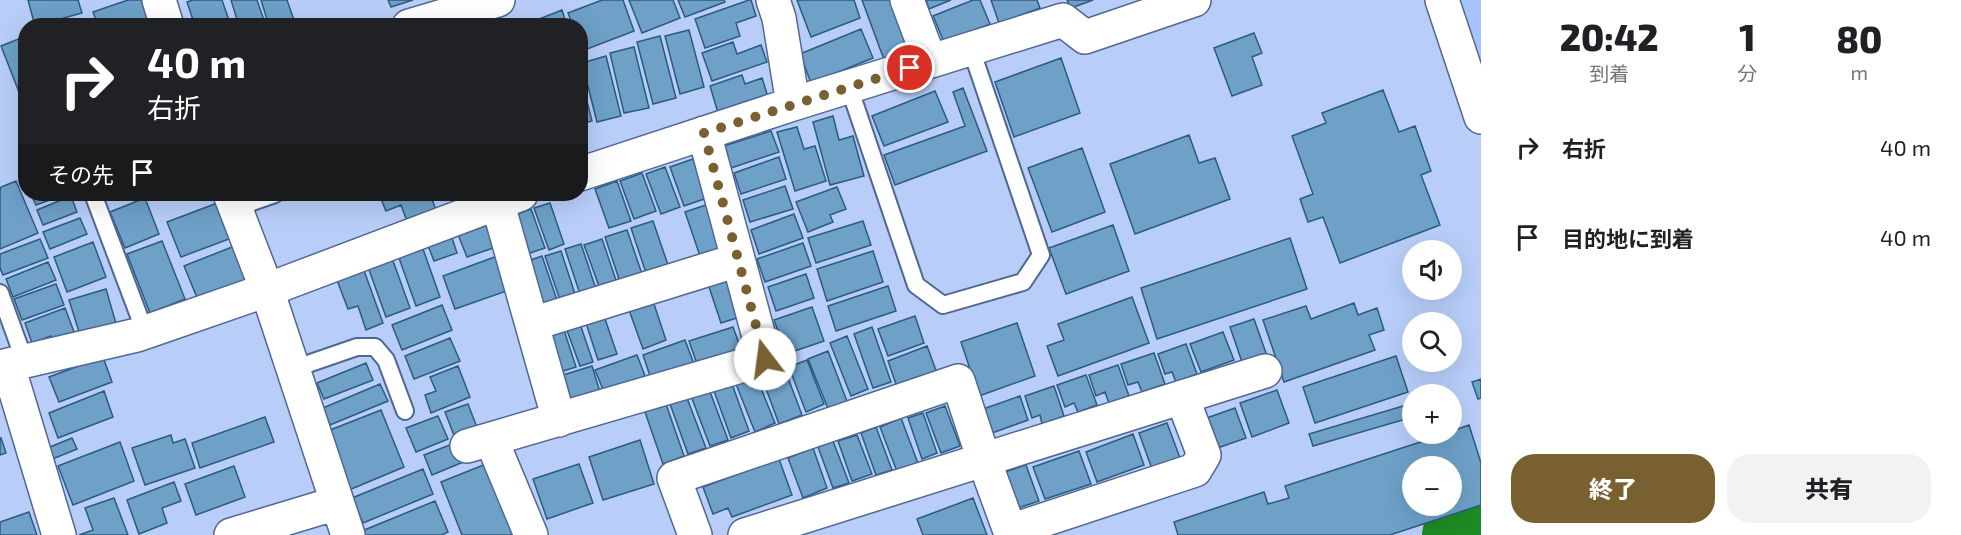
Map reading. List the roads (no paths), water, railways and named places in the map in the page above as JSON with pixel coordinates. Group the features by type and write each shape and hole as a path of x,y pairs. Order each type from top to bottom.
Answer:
{"street":[{"path":"159,0 165,18"},
{"path":"436,18 498,0"},
{"path":"773,0 779,18 793,105"},
{"path":"907,0 930,61"},
{"path":"1442,0 1481,117"},
{"path":"588,171 971,49 1059,10 1085,37 1180,2"},
{"path":"531,535 479,443 765,359 704,133"},
{"path":"232,201 267,290 348,535"},
{"path":"59,535 11,365 145,332 267,290 499,201"},
{"path":"510,201 532,324 559,420"},
{"path":"532,324 738,260"},
{"path":"745,535 1265,371"},
{"path":"695,535 674,478 958,381 1010,531 1195,470 1204,455 1182,397"},
{"path":"231,535 337,503"}],"lane":[{"path":"849,87 916,285 944,305 1023,282 1041,255 971,49"},
{"path":"96,201 145,332"},
{"path":"0,293 11,365"},
{"path":"293,369 357,347 375,347 386,360 405,411"}],"waterway":[{"path":"1455,535 1481,527"}]}
